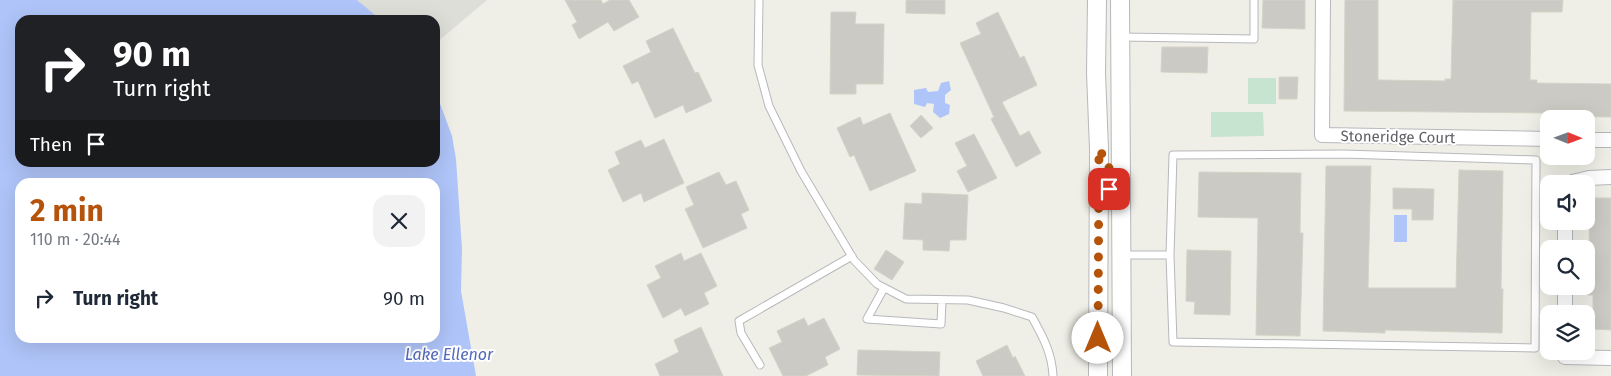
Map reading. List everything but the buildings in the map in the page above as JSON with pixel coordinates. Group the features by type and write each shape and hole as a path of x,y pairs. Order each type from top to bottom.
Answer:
{"street":[{"path":"1097,0 1096,73 1099,149 1098,376"},
{"path":"1120,0 1122,376"},
{"name":"Stoneridge Court","path":"1323,0 1322,135 1540,139"},
{"path":"1595,140 1611,140"},
{"path":"1099,149 1109,166 1109,247 1115,254 1122,255"},
{"path":"1595,178 1611,177"},
{"path":"1595,358 1611,358"}],"lane":[{"path":"759,0 758,65 769,106 801,172 852,256 877,284 906,299 968,300 1004,308 1032,317 1048,348 1052,361 1053,376"},
{"path":"1121,37 1254,39 1254,0"},
{"path":"1344,154 1536,160 1535,348 1173,342 1170,255 1173,155 1344,154"},
{"path":"1122,255 1170,255"},
{"path":"760,365 741,333 739,320 852,256"},
{"path":"884,288 867,319 941,324 942,300"}],"shaded area":[{"path":"211,0 487,0 440,40 440,15 238,15"}],"green space":[{"path":"1248,78 1276,78 1276,104 1248,104"},
{"path":"1211,112 1263,112 1264,136 1211,137"}],"water":[{"name":"Lake Ellenor","path":"0,0 357,0 375,15 15,15 15,167 440,167 440,104 452,136 456,159 462,249 461,291 476,376 0,376"},
{"path":"949,81 951,90 945,95 945,103 950,105 949,114 940,118 933,112 934,104 927,103 925,107 914,104 914,90 926,88 928,92 938,91 941,83"},
{"path":"1394,215 1407,215 1407,242 1394,242"}],"route":[{"path":"1098,338 1099,149 1109,166 1109,189"}]}
